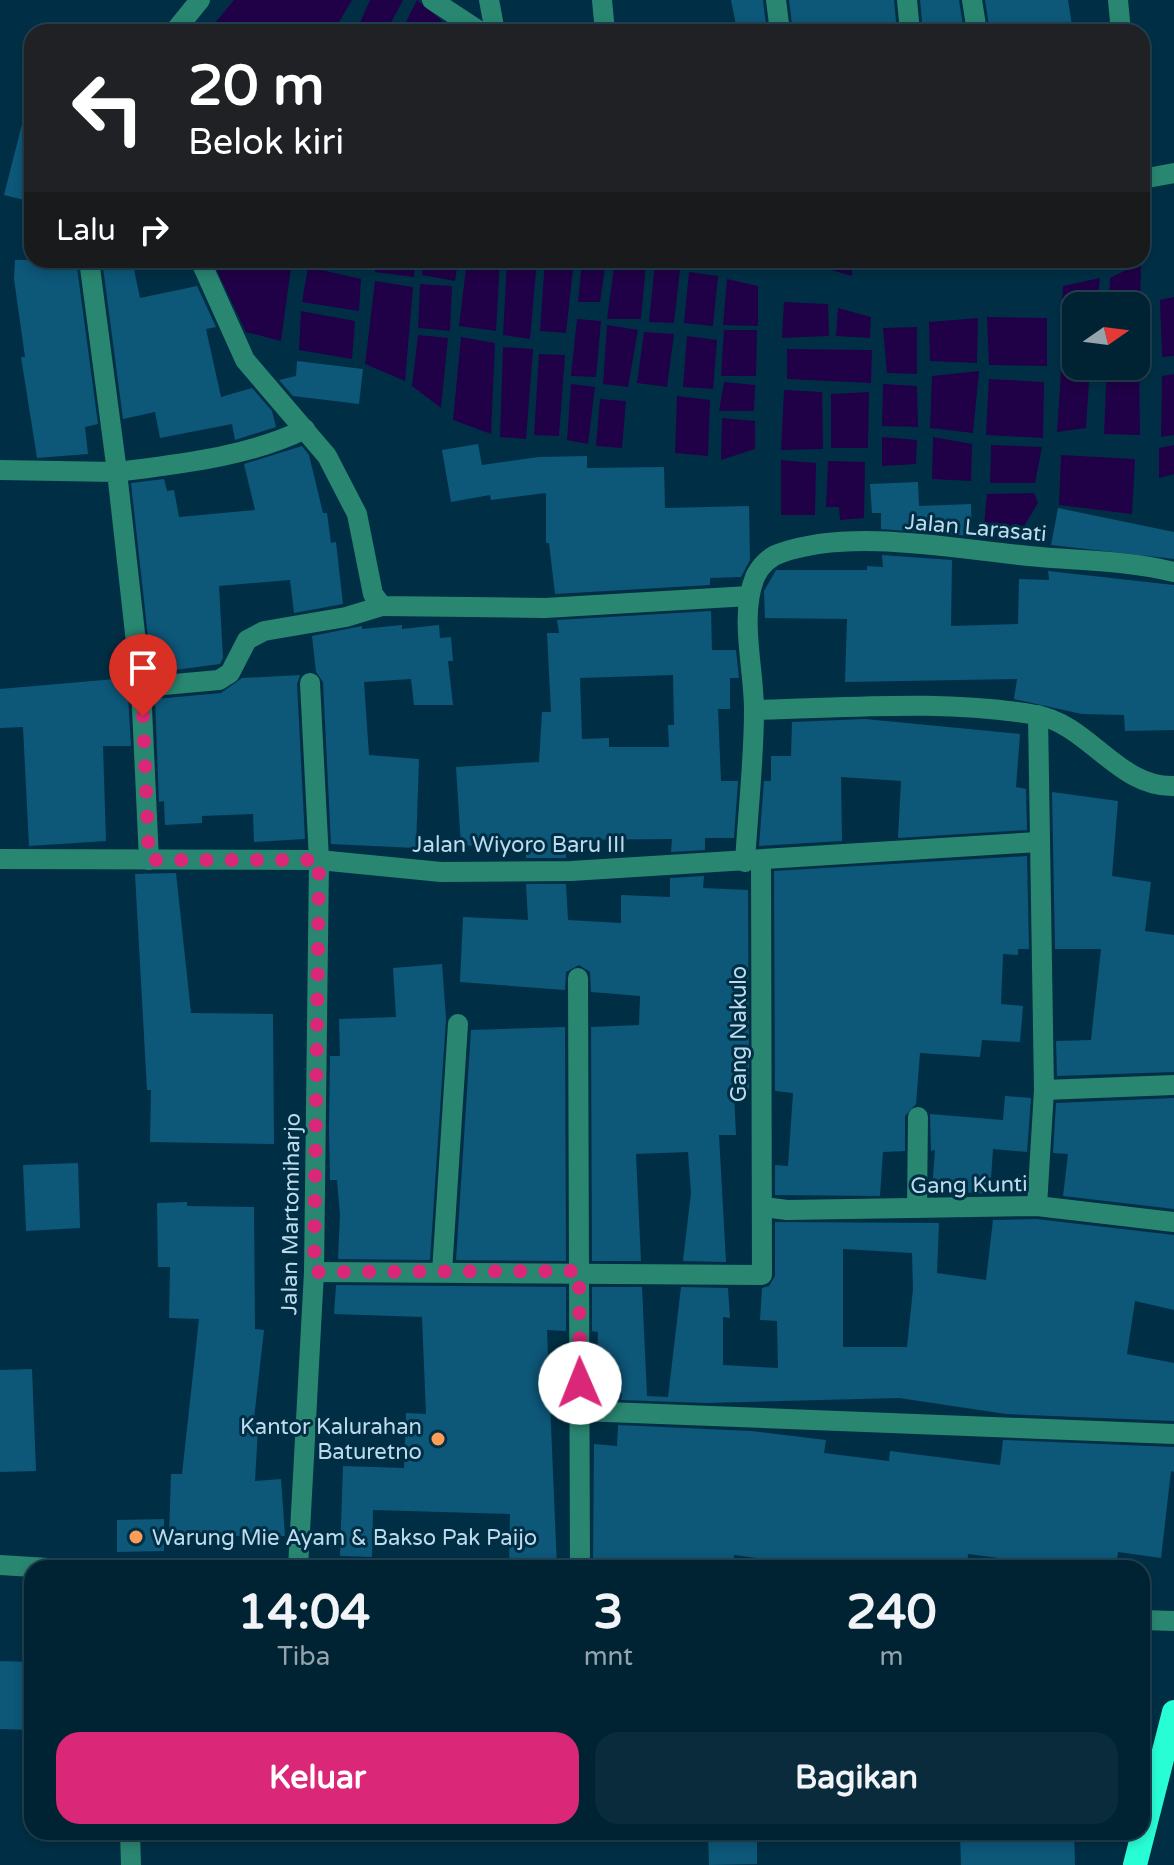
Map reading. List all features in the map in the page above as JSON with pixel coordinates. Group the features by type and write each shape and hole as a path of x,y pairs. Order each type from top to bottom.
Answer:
{"highway":[{"path":"1150,1806 1174,1712"},
{"path":"1135,1865 1141,1840"}],"street":[{"path":"180,24 200,0"},
{"path":"432,0 469,24"},
{"path":"489,0 494,24"},
{"path":"602,0 604,24"},
{"path":"776,0 779,24"},
{"path":"907,0 909,24"},
{"path":"972,0 976,24"},
{"path":"1118,0 1120,24"},
{"path":"1150,178 1174,173"},
{"path":"90,268 141,687 149,860"},
{"path":"204,268 245,360 327,456 357,514 373,594 382,606"},
{"path":"0,470 117,472 205,459 287,438 305,429"},
{"name":"Jalan Larasati","path":"749,596 756,574 766,561 780,553 831,544 927,543 1031,556 1144,564 1174,572"},
{"path":"141,687 219,680 230,673 247,640 264,631 346,617 382,606 545,608 749,596"},
{"name":"Gang Nakulo","path":"579,1271 762,1275 764,1207 753,861 754,710 749,596"},
{"name":"Jalan Martomiharjo","path":"298,1560 314,1272 319,860 310,683"},
{"path":"754,710 945,707 1038,715 1068,726 1145,783 1174,786"},
{"path":"1037,1206 1044,1090 1038,715"},
{"name":"Jalan Wiyoro Baru III","path":"0,859 319,860 441,872 571,871 1038,842"},
{"path":"578,978 580,1560"},
{"path":"442,1272 458,1024"},
{"path":"1044,1090 1174,1085"},
{"path":"917,1208 918,1117"},
{"name":"Gang Kunti","path":"764,1207 787,1210 1037,1206 1174,1222"},
{"path":"314,1272 579,1271"},
{"path":"581,1411 1174,1434"},
{"path":"0,1565 24,1566"},
{"path":"1150,1620 1174,1621"},
{"path":"130,1840 131,1865"}],"shaded area":[{"path":"234,0 352,0 338,24 215,23"},
{"path":"370,0 403,0 390,24 360,24"},
{"path":"417,0 442,21 440,24 405,24"},
{"path":"216,268 291,268 281,341 246,332"},
{"path":"308,268 361,279 359,311 302,302"},
{"path":"376,268 415,268 414,277 375,272"},
{"path":"422,268 457,268 455,281 422,275"},
{"path":"466,268 500,268 496,331 459,326"},
{"path":"507,268 536,268 530,339 503,335"},
{"path":"544,268 573,268 566,333 540,331"},
{"path":"581,268 605,268 600,302 578,302"},
{"path":"614,268 645,268 641,319 607,319"},
{"path":"654,268 680,269 674,323 649,322"},
{"path":"824,268 852,268 852,276"},
{"path":"1131,268 1141,268 1140,292 1110,292 1110,278"},
{"path":"689,272 718,276 713,326 684,323"},
{"path":"1100,278 1098,292 1063,292 1063,286"},
{"path":"727,279 758,286 758,326 723,325"},
{"path":"375,281 413,287 405,381 365,364"},
{"path":"420,284 452,286 450,331 418,328"},
{"path":"1174,297 1174,356 1162,357 1160,300"},
{"path":"784,302 828,304 829,336 782,338"},
{"path":"1062,306 1062,347 1060,347"},
{"path":"838,308 871,317 870,338 836,336"},
{"path":"301,311 355,321 352,359 299,350"},
{"path":"987,317 1047,318 1047,366 989,365"},
{"path":"978,318 977,363 930,361 929,322"},
{"path":"577,319 601,321 596,377 571,376"},
{"path":"607,325 638,330 628,387 603,384"},
{"path":"917,327 917,374 887,373 883,328"},
{"path":"724,330 757,330 756,376 721,376"},
{"path":"644,332 674,334 667,387 637,383"},
{"path":"418,335 448,338 441,408 412,386"},
{"path":"687,336 717,340 713,389 683,387"},
{"path":"461,337 495,343 491,434 453,420"},
{"path":"503,347 533,349 526,439 500,437"},
{"path":"787,349 872,350 871,383 787,379"},
{"path":"539,354 565,355 559,436 534,435"},
{"path":"1062,356 1062,380 1089,380 1086,428 1057,432"},
{"path":"979,371 973,433 930,428 932,376"},
{"path":"1174,374 1174,435 1161,437 1162,376"},
{"path":"989,379 1044,382 1043,438 986,435"},
{"path":"1106,380 1139,380 1140,435 1104,434"},
{"path":"724,382 755,385 754,411 719,411"},
{"path":"571,384 595,387 588,444 567,440"},
{"path":"883,384 917,386 918,427 882,426"},
{"path":"784,390 822,392 823,449 781,450"},
{"path":"869,392 868,448 831,448 831,394"},
{"path":"677,396 710,400 708,456 675,453"},
{"path":"600,399 626,401 622,448 596,446"},
{"path":"722,418 755,421 755,449 721,460"},
{"path":"882,437 917,440 916,464 882,466"},
{"path":"933,437 972,444 971,481 932,479"},
{"path":"991,445 1042,447 1035,483 990,483"},
{"path":"1174,445 1174,474 1159,478 1159,448"},
{"path":"1061,455 1135,459 1132,514 1059,505"},
{"path":"781,460 816,463 815,515 781,515"},
{"path":"828,461 865,462 864,518 840,520 839,507 826,507"},
{"path":"1034,493 1038,503 1015,541 983,535 987,494"}],"building":[{"path":"731,0 763,0 766,24 736,24"},
{"path":"789,0 894,0 896,24 792,24"},
{"path":"920,0 959,0 963,24 922,24"},
{"path":"985,0 1068,0 1072,24 989,24"},
{"path":"23,120 24,120 24,200 4,195"},
{"path":"15,260 24,260 24,268 77,268 98,424 85,427 88,454 37,458 21,357 25,357 14,279"},
{"path":"103,268 134,268 140,298 197,286 216,327 206,329 221,397 252,388 272,411 276,427 235,440 232,424 160,438 155,412 123,419"},
{"path":"297,361 363,369 359,404 293,396 279,380 296,376"},
{"path":"478,444 482,465 539,457 587,456 587,468 664,467 665,508 749,506 750,560 741,577 710,578 710,585 555,594 549,543 546,543 546,493 491,500 490,495 451,502 442,450"},
{"path":"302,446 309,455 323,513 327,513 331,543 336,542 343,604 294,613 290,580 219,586 223,658 220,664 152,673 131,483 164,479 167,491 174,490 179,517 255,510 244,464"},
{"path":"918,482 919,506 971,504 972,536 881,529 881,513 872,513 870,484"},
{"path":"1058,508 1174,532 1174,559 1051,545"},
{"path":"882,555 952,560 951,626 1018,624 1019,579 1049,580 1048,571 1174,585 1174,730 1125,731 1124,715 1082,714 1014,699 1017,679 845,682 847,619 765,618 764,591 776,570 867,570 867,566 883,567"},
{"path":"711,611 712,650 736,650 739,678 730,678 730,709 718,709 721,781 738,781 734,838 705,838 705,850 671,852 672,839 565,840 566,858 526,858 525,843 461,846 456,767 539,762 542,712 551,712 547,633 559,633 557,620","holes":["673,675 674,725 668,725 669,747 609,747 609,738 582,739 580,678"]},
{"path":"402,625 402,629 439,625 440,638 451,637 453,661 448,661 453,705 414,705 411,679 364,682 369,755 419,759 416,848 331,844 323,682 316,672 312,636 362,626 362,629"},
{"path":"300,675 297,684 305,839 254,842 253,814 202,816 202,823 165,825 164,801 159,802 155,699 221,693 242,678"},
{"path":"127,678 131,746 103,746 106,841 29,846 23,727 0,728 0,689"},
{"path":"865,719 1020,734 1016,787 1026,789 1027,830 898,838 901,781 841,777 842,841 759,846 764,781 771,781 771,756 791,756 792,722"},
{"path":"1052,792 1118,801 1112,876 1151,882 1145,931 1174,935 1174,1072 1057,1076 1056,1041 1091,1040 1101,949 1055,949"},
{"path":"1027,856 1029,949 1018,949 1018,955 1003,954 1001,1004 1023,1006 1020,1042 982,1040 980,1057 920,1053 916,1104 905,1116 905,1151 883,1152 880,1196 775,1195 775,1165 788,1166 793,1093 775,1091 774,871"},
{"path":"176,873 191,1013 273,1014 274,1144 150,1142 151,1090 147,1090 135,874"},
{"path":"704,876 703,888 748,890 749,1089 734,1093 736,1135 719,1135 726,1262 683,1261 691,1193 688,1152 636,1154 641,1261 592,1261 591,1027 639,1025 640,996 591,992 590,972 579,965 566,972 565,990 460,982 463,917 528,920 526,884 566,884 568,920 621,923 621,895 670,897 670,878"},
{"path":"442,964 446,1019 430,1260 338,1259 340,1215 337,1180 330,1180 329,1129 330,1056 340,1056 339,1019 396,1017 393,968"},
{"path":"565,1027 566,1261 456,1260 471,1030"},
{"path":"1005,1096 1031,1098 1027,1152 993,1149 990,1194 932,1190 935,1150 931,1151 930,1114 1003,1120"},
{"path":"1174,1098 1174,1209 1063,1196 1068,1154 1053,1153 1056,1103"},
{"path":"78,1163 80,1228 26,1231 23,1165"},
{"path":"187,1202 187,1206 254,1207 255,1329 264,1330 253,1428 258,1428 255,1481 281,1479 285,1536 169,1536 171,1474 182,1474 199,1319 169,1318 170,1267 158,1267 157,1203"},
{"path":"1036,1219 1174,1235 1174,1310 1135,1301 1127,1354 1174,1363 1174,1421 1006,1414 899,1398 706,1403 621,1400 622,1393 596,1392 598,1332 592,1331 592,1287 642,1287 647,1396 668,1397 681,1287 728,1288 730,1318 723,1317 723,1365 778,1368 777,1321 760,1320 762,1288 769,1286 775,1276 775,1222 939,1223 937,1273 986,1280 993,1220","holes":["843,1249 912,1253 913,1289 907,1347 843,1347"]},
{"path":"336,1285 566,1287 566,1331 547,1330 557,1560 509,1560 510,1514 373,1510 372,1557 340,1556 343,1466 404,1468 406,1413 426,1414 422,1317 334,1314"},
{"path":"32,1369 36,1471 0,1472 0,1370"},
{"path":"618,1425 751,1431 826,1440 824,1453 889,1461 890,1451 1000,1465 1003,1440 1174,1447 1174,1472 1171,1471 1161,1558 1118,1552 1117,1560 1015,1560 968,1554 968,1560 771,1560 734,1555 734,1560 593,1560 594,1444 617,1446"},
{"path":"164,1519 164,1551 117,1552 117,1520"},
{"path":"0,1661 24,1662 24,1730 0,1729"},
{"path":"708,1840 757,1840 757,1864 709,1865"},
{"path":"960,1840 1074,1840 1075,1865 961,1865"}],"place":[{"name":"Kantor Kalurahan Baturetno","path":"438,1439"},
{"name":"Warung Mie Ayam & Bakso Pak Paijo","path":"136,1537"}],"route":[{"path":"143,716 149,860 319,860 314,1272 579,1271 580,1383"}]}
